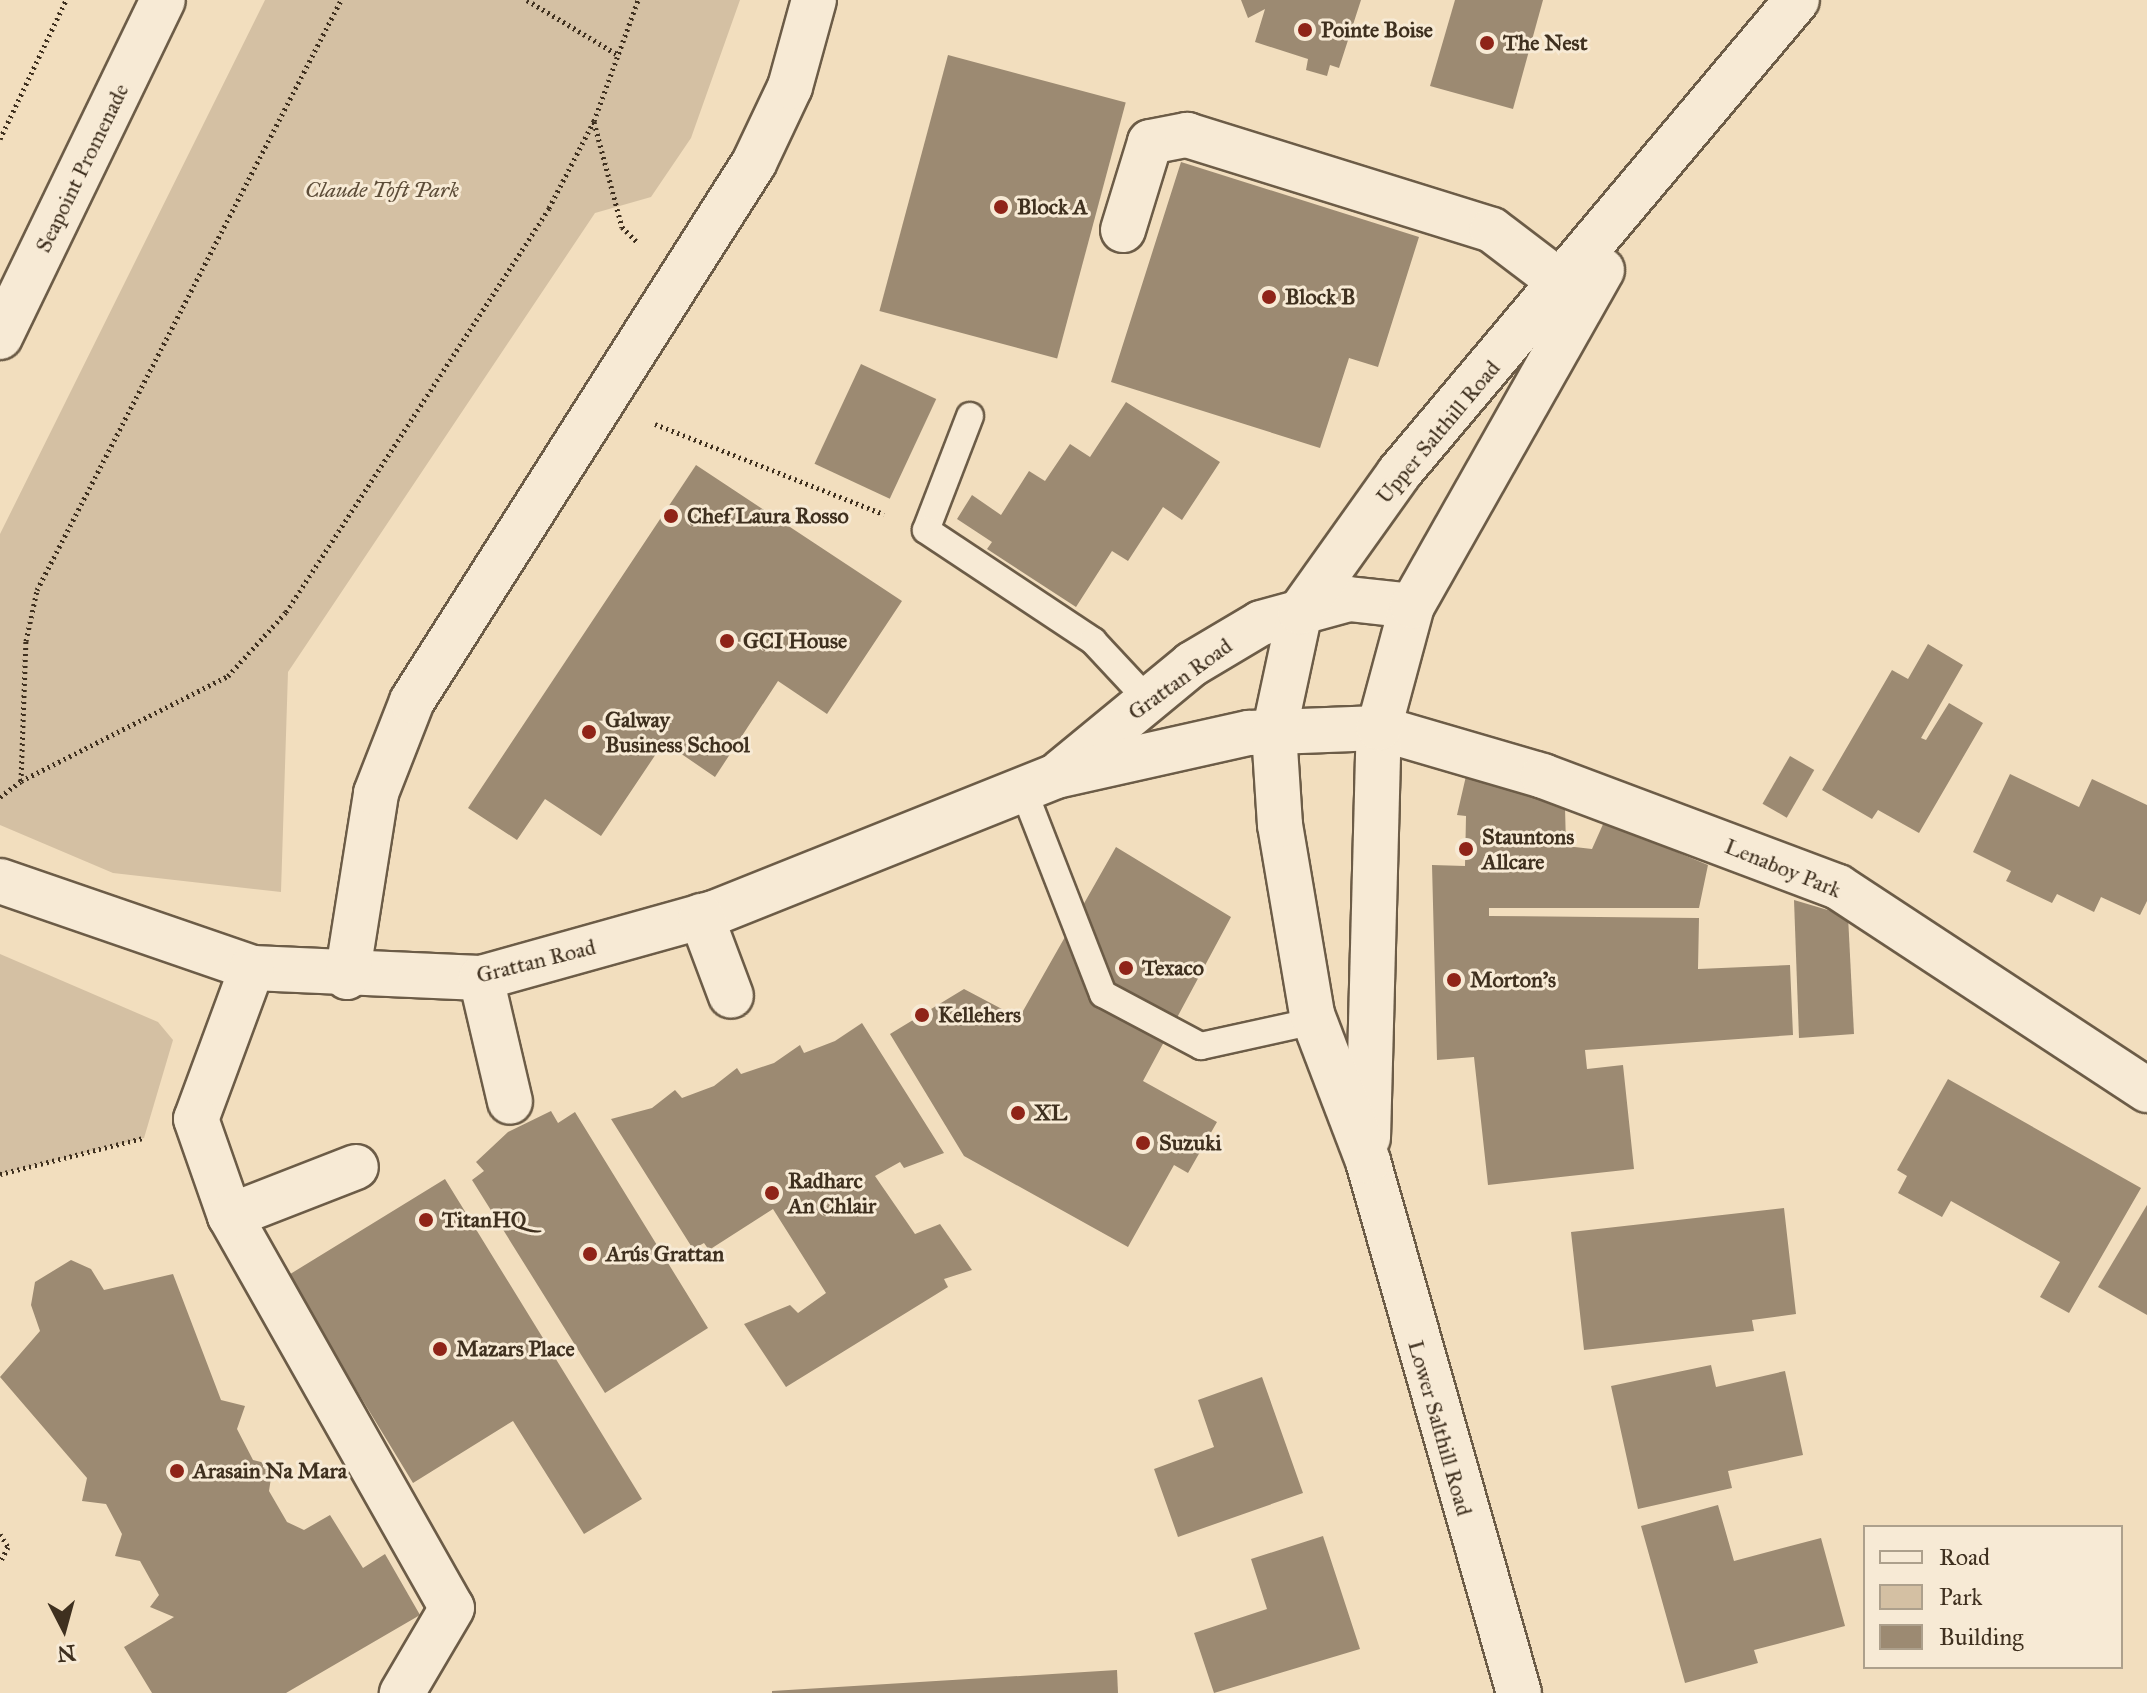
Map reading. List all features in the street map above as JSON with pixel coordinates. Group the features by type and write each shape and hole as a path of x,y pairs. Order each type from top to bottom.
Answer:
{"street":[{"name":"Seapoint Promenade","path":"0,337 163,0"},
{"path":"347,977 376,793 412,701 754,163 790,87 814,0"},
{"name":"Upper Salthill Road","path":"1274,733 1300,612 1399,473 1665,165 1797,0"},
{"path":"1123,230 1150,142 1187,135 1492,230 1563,284"},
{"name":"Upper Salthill Road","path":"1379,728 1412,606 1480,476 1665,165"},
{"name":"Grattan Road","path":"1039,783 1148,700 1261,623 1349,599 1412,606"},
{"name":"Grattan Road","path":"0,881 252,968 347,977 481,978 701,916 1039,783 1274,733 1379,728"},
{"name":"Lenaboy Park","path":"1379,728 1543,776 1838,887 2147,1090"},
{"name":"Lower Salthill Road","path":"1368,1161 1379,728"},
{"name":"Lower Salthill Road","path":"1274,733 1280,825 1315,1021 1368,1161 1519,1693"},
{"path":"701,916 731,996"},
{"path":"252,968 196,1119 230,1216 452,1608 402,1693"},
{"path":"481,978 510,1102"},
{"path":"230,1216 356,1167"}],"lane":[{"path":"970,416 926,530 1093,641 1148,700"},
{"path":"1039,783 1103,994 1201,1046 1315,1021"}],"path":[{"path":"0,139 66,0"},
{"path":"21,781 26,641 37,590 341,0"},
{"path":"527,0 618,55"},
{"path":"0,797 21,781 228,676 286,612 549,208 594,121 638,0"},
{"path":"594,121 622,227 677,286"},
{"path":"602,402 926,530"},
{"path":"0,1174 144,1138 175,1108 201,1106"},
{"path":"0,1534 8,1547 0,1562"}],"green space":[{"name":"Claude Toft Park","path":"265,0 740,0 691,138 651,197 595,213 288,672 281,892 113,873 0,825 0,534"},
{"path":"0,954 158,1022 173,1040 144,1138 0,1174"}],"building":[{"name":"Pointe Boise","path":"1241,0 1361,0 1339,68 1330,65 1327,76 1306,70 1308,59 1255,42 1265,9 1248,18"},
{"name":"The Nest","path":"1455,0 1543,0 1513,109 1430,86"},
{"name":"Block A","path":"948,55 1126,103 1057,359 879,311"},
{"name":"Block B","path":"1181,162 1419,237 1378,367 1349,358 1320,448 1111,382"},
{"path":"861,364 936,399 890,499 815,464"},
{"path":"1126,402 1220,462 1182,520 1163,507 1128,561 1112,551 1076,607 987,549 992,542 957,519 972,495 1001,515 1029,471 1045,481 1070,444 1090,457"},
{"name":"GCI House","path":"696,465 902,601 827,714 778,681 715,777 664,742 601,836 545,799 517,840 468,808"},
{"path":"1928,644 1963,665 1921,738 1926,740 1949,703 1983,723 1919,833 1878,810 1872,819 1822,790 1892,670 1908,679"},
{"path":"1790,756 1814,770 1787,818 1762,804"},
{"path":"2010,774 2079,807 2092,779 2147,805 2147,901 2140,915 2101,897 2094,912 2057,894 2052,903 2006,881 2011,871 1973,852"},
{"path":"1466,776 1565,807 1566,846 1592,849 1604,822 1708,865 1699,908 1489,908 1489,916 1699,918 1698,969 1790,965 1793,1035 1585,1050 1587,1069 1623,1065 1634,1169 1488,1185 1474,1057 1437,1060 1432,865 1465,866 1466,816 1457,815"},
{"path":"1116,847 1231,917 1143,1081 1217,1122 1188,1173 1174,1165 1128,1247 964,1156 890,1034 964,989 1019,1018"},
{"path":"1794,900 1848,916 1854,1034 1799,1038"},
{"name":"Radharc An Chlair","path":"862,1023 944,1153 904,1168 900,1162 875,1176 915,1234 940,1224 972,1270 944,1279 948,1287 786,1387 744,1324 790,1305 798,1313 826,1293 773,1209 709,1250 704,1243 693,1249 611,1119 652,1108 675,1090 682,1098 714,1086 737,1068 741,1074 774,1063 800,1045 804,1053 835,1041"},
{"path":"1948,1079 2141,1188 2069,1313 2040,1297 2060,1262 1951,1201 1942,1217 1898,1193 1907,1176 1897,1170"},
{"name":"Arús Grattan","path":"551,1111 558,1123 575,1112 708,1328 605,1393 472,1180 484,1171 476,1162 508,1132"},
{"name":"Mazars Place","path":"445,1179 642,1499 584,1534 513,1421 413,1483 287,1276"},
{"path":"2147,1205 2147,1315 2098,1287"},
{"path":"1784,1208 1796,1314 1752,1320 1754,1331 1584,1350 1571,1232"},
{"name":"Arasain Na Mara","path":"71,1260 91,1269 104,1290 173,1274 221,1400 245,1406 237,1429 253,1460 273,1465 269,1491 287,1522 304,1530 330,1515 363,1568 385,1554 420,1615 286,1693 152,1693 124,1647 174,1617 150,1607 159,1595 140,1561 115,1556 122,1534 106,1504 82,1501 87,1478 0,1377 40,1331 31,1305 35,1282"},
{"path":"1711,1365 1716,1387 1785,1371 1803,1455 1728,1471 1732,1488 1638,1509 1611,1386"},
{"path":"1262,1377 1303,1493 1178,1537 1154,1469 1214,1447 1198,1400"},
{"path":"1718,1505 1734,1561 1821,1538 1845,1626 1754,1650 1758,1663 1685,1683 1641,1526"},
{"path":"1323,1536 1360,1649 1214,1693 1194,1633 1267,1609 1251,1559"},
{"path":"1117,1670 1118,1693 772,1693 772,1691"}],"place":[{"name":"Pointe Boise","path":"1305,30"},
{"name":"The Nest","path":"1487,43"},
{"name":"Block A","path":"1001,207"},
{"name":"Block B","path":"1269,297"},
{"name":"Chef Laura Rosso","path":"671,516"},
{"name":"GCI House","path":"727,641"},
{"name":"Galway Business School","path":"589,732"},
{"name":"Stauntons Allcare","path":"1466,849"},
{"name":"Texaco","path":"1126,968"},
{"name":"Morton's","path":"1454,980"},
{"name":"Kellehers","path":"922,1015"},
{"name":"XL","path":"1018,1113"},
{"name":"Suzuki","path":"1143,1143"},
{"name":"Radharc An Chlair","path":"772,1193"},
{"name":"TitanHQ","path":"426,1220"},
{"name":"Arús Grattan","path":"590,1254"},
{"name":"Mazars Place","path":"440,1349"},
{"name":"Arasain Na Mara","path":"177,1471"}]}
